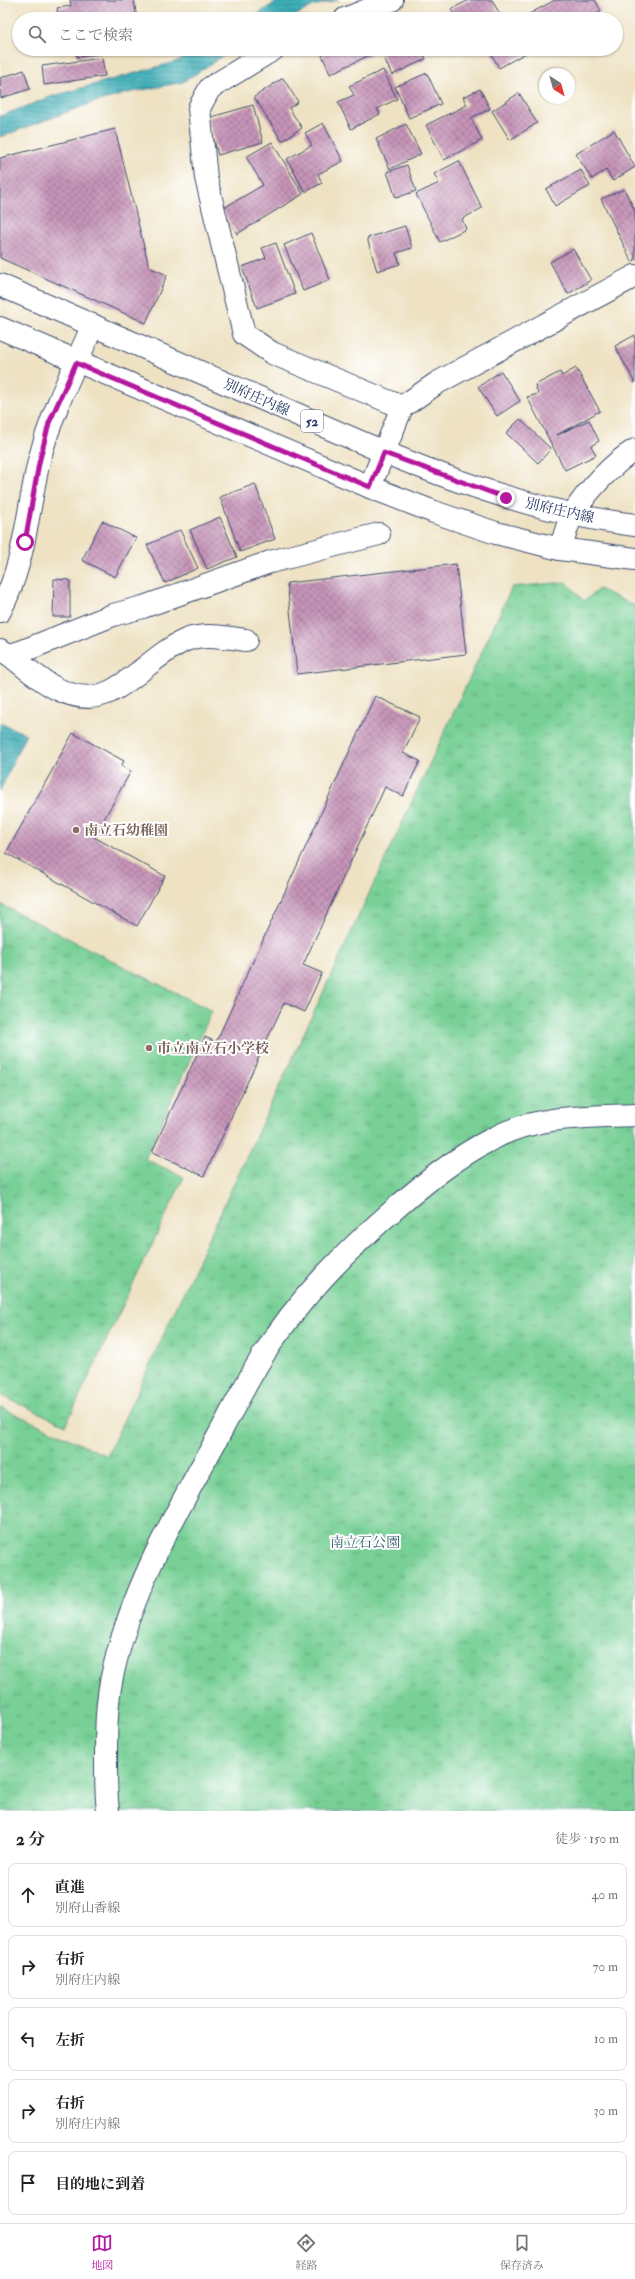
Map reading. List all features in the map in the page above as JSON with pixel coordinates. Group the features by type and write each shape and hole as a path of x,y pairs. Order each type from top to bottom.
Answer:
{"street":[{"path":"362,12 392,0"},
{"path":"263,56 210,88 199,108 206,178 244,334 272,353 402,407"},
{"path":"370,487 402,407 437,383 635,276"},
{"name":"別府庄内線","path":"0,284 384,453 506,498 572,515 635,525"},
{"path":"0,612 25,542 39,463 49,423 93,325"},
{"path":"0,328 76,363 370,487 496,533 560,549 635,559"},
{"path":"560,549 572,515 584,498 623,457 635,450"},
{"path":"5,652 23,651 113,615 143,607 270,562 379,534"},
{"path":"5,652 35,677 54,688 74,695 92,696 107,693 166,651 186,640 205,636 246,640"},
{"path":"108,1811 107,1714 110,1685 118,1650 140,1586 174,1515 259,1363 292,1314 332,1267 370,1230 449,1165 488,1141 510,1131 547,1121 635,1115"}],"green space":[{"name":"南立石公園","path":"566,582 584,601 599,589 635,606 635,1811 0,1811 0,1407 107,1456 512,587"},
{"path":"0,904 212,1011 145,1159 184,1177 66,1425 0,1395"}],"water":[{"path":"279,0 339,0 313,6 302,12 261,12"},
{"path":"187,56 223,56 183,82 128,93 92,103 0,137 0,116 53,96 178,61"},
{"path":"0,723 26,734 0,791"}],"building":[{"path":"70,0 134,0 136,12 58,12 57,8 71,6"},
{"path":"469,0 492,0 499,12 452,12 451,9"},
{"path":"555,0 595,0 601,11 599,12 533,12"},
{"path":"322,56 368,56 330,74"},
{"path":"383,56 424,56 426,59 392,75"},
{"path":"493,56 520,56 499,68"},
{"path":"102,58 105,76 44,85 42,66"},
{"path":"24,70 30,89 1,98 0,78"},
{"path":"383,70 397,99 377,109 380,114 351,129 338,102 354,95 349,86"},
{"path":"427,73 441,104 409,118 395,87"},
{"path":"283,78 298,102 289,108 302,128 282,141 254,97"},
{"path":"480,89 490,109 471,118 482,140 444,160 426,125 467,105 463,97"},
{"path":"519,93 537,123 510,140 492,111"},
{"path":"253,105 263,142 218,155 208,118"},
{"path":"323,123 343,161 318,174 322,183 305,192 287,159 312,145 305,133"},
{"path":"406,124 421,154 390,169 376,139"},
{"path":"115,129 149,267 167,275 146,323 0,258 0,158"},
{"path":"614,130 635,167 613,181 606,170 592,179 576,154"},
{"path":"272,142 303,194 237,234 222,209 263,185 246,157"},
{"path":"459,161 482,208 462,219 466,229 440,242 416,194 439,183 434,174"},
{"path":"407,165 416,191 396,198 387,172"},
{"path":"581,170 590,186 555,206 546,189"},
{"path":"624,189 635,211 635,260 632,262 601,199"},
{"path":"405,226 412,248 396,253 400,264 377,271 367,238"},
{"path":"311,233 330,280 303,291 284,245"},
{"path":"276,243 295,294 257,308 242,267 266,258 262,248"},
{"path":"573,249 591,280 568,294 550,262"},
{"path":"635,335 635,383 615,346"},
{"path":"576,368 600,411 557,435 589,420 599,441 591,446 596,455 565,470 527,397 538,394 535,385 560,372 562,376"},
{"path":"501,371 520,401 497,416 478,387"},
{"path":"520,419 551,449 538,463 506,433"},
{"path":"255,484 275,539 240,552 220,497"},
{"path":"220,517 237,557 207,569 190,530"},
{"path":"102,521 136,538 115,577 82,560"},
{"path":"180,530 198,568 165,583 147,545"},
{"path":"456,564 466,654 297,674 287,583"},
{"path":"54,579 70,580 70,617 53,617"},
{"path":"375,696 420,717 403,753 420,761 403,796 385,787 303,965 322,973 304,1012 284,1003 204,1176 152,1152 205,1037 216,1042"},
{"path":"73,733 124,761 121,766 131,771 94,837 165,876 137,926 6,853"}],"place":[{"name":"南立石幼稚園","path":"76,830"},
{"name":"市立南立石小学校","path":"149,1048"}],"route":[{"path":"25,542 39,463 49,423 76,363 370,487 384,453 506,498"}]}
